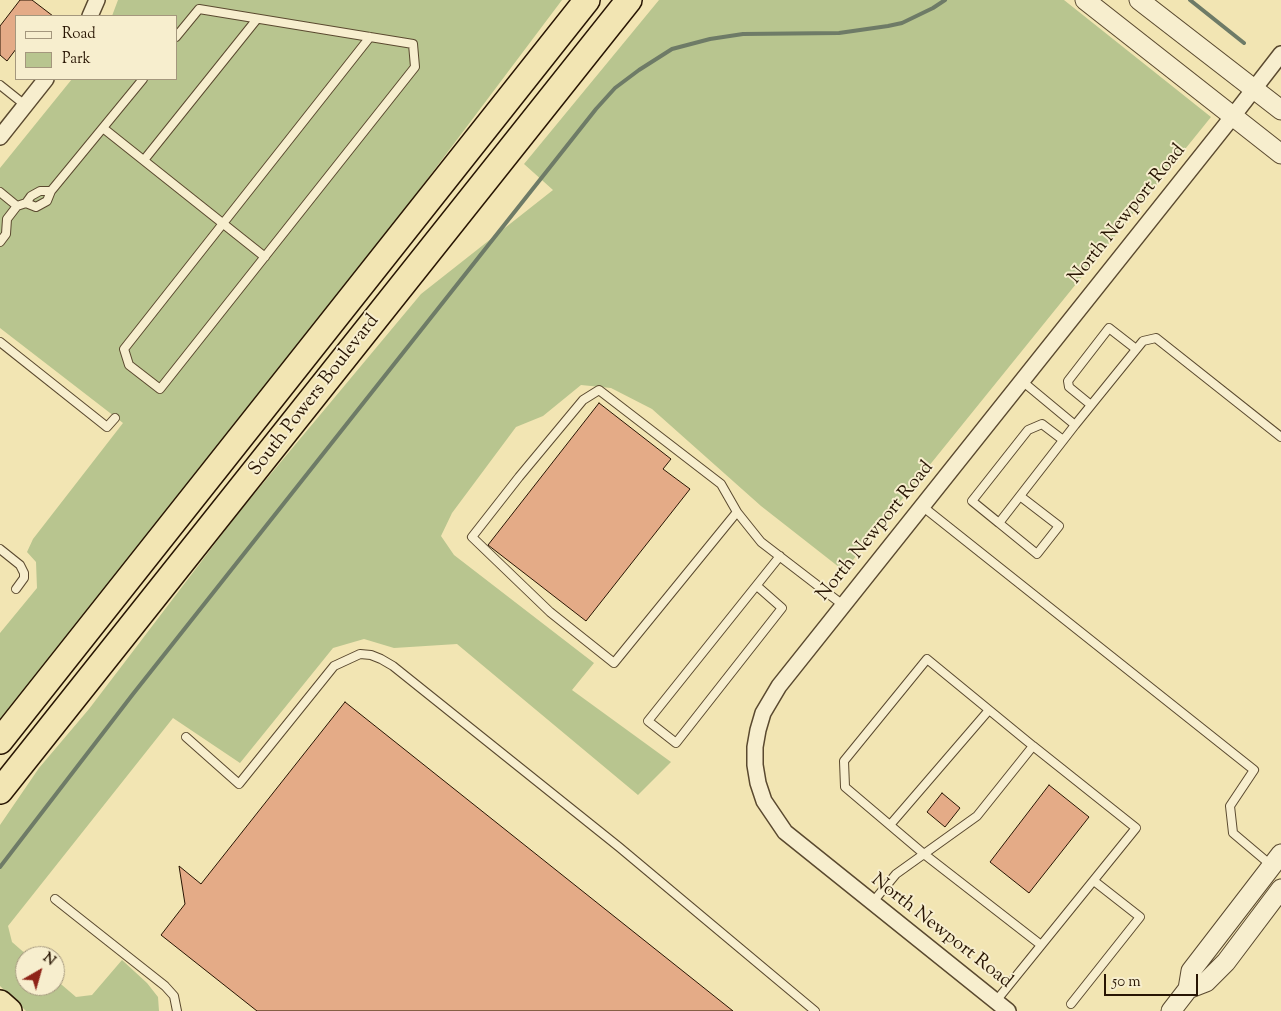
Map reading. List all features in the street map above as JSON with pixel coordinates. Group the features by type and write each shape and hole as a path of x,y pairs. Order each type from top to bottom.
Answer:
{"highway":[{"name":"South Powers Boulevard","path":"0,741 587,0"},
{"name":"South Powers Boulevard","path":"0,791 629,0"},
{"path":"0,731 128,578"},
{"path":"0,807 80,692"},
{"path":"0,1003 9,1011"}],"street":[{"path":"90,15 98,0"},
{"path":"1086,0 1281,154"},
{"path":"1139,0 1281,110"},
{"name":"North Newport Road","path":"1002,1006 785,832 764,801 758,783 755,747 758,730 770,698 1281,54"},
{"path":"0,137 45,80"},
{"path":"1171,1011 1188,989 1191,972 1275,865"},
{"path":"1188,989 1206,982 1226,962 1281,888"}],"lane":[{"path":"178,35 199,9 413,44 415,67 160,389 130,366 124,349 370,37"},
{"path":"144,160 257,18"},
{"path":"26,203 36,207 47,201 51,191 142,80"},
{"path":"0,85 25,105"},
{"path":"103,128 265,257"},
{"path":"0,242 6,234 4,220 18,206 26,203 31,196 40,190 51,191"},
{"path":"0,192 18,206"},
{"path":"1091,405 1069,387 1068,380 1109,328 1136,349"},
{"path":"999,522 1143,341 1156,338 1281,437"},
{"path":"0,342 107,427 115,418"},
{"path":"1022,381 1076,425"},
{"path":"737,512 614,663 550,612 472,537 519,476 583,400 599,390 721,484 737,512 761,542 843,605"},
{"path":"1020,496 1059,526 1037,554 972,501 1028,430 1042,424 1063,440"},
{"path":"922,506 1254,770 1230,806 1233,833 1275,865 1281,888"},
{"path":"0,549 20,564 24,573 24,578 16,588"},
{"path":"757,586 782,608 676,743 648,721 780,556"},
{"path":"186,737 240,784 334,666 360,654 371,655 381,659 394,666 619,847 815,1011"},
{"path":"1002,1006 1042,945 1136,828 927,659 844,761 845,787 924,854 1042,945"},
{"path":"890,825 989,710"},
{"path":"872,903 896,874 977,816 1033,746"},
{"path":"1071,1004 1140,917 1094,881"},
{"path":"55,899 166,986 174,996 178,1011"}],"green space":[{"path":"118,0 562,0 241,423 0,721 0,633 37,588 36,562 27,552 33,539 123,423 0,328 0,168 71,80 178,80 178,15 112,15"},
{"path":"659,0 1064,0 1211,117 844,571 761,506 652,409 611,388 581,385 543,416 516,427 452,513 441,536 454,555 594,663 572,690 671,762 638,795 457,644 394,648 364,639 333,648 240,763 173,718 8,926 12,942 17,946 15,946 15,996 65,996 65,988 76,997 92,995 122,960 147,983 158,997 159,1011 26,1011 0,986 0,825 39,768 89,709 239,512 421,294 553,190 524,164"}],"building":[{"path":"20,0 32,0 52,15 15,15 15,50 7,61 0,55 0,26"},
{"path":"599,403 671,459 663,469 690,489 586,621 488,545"},
{"path":"345,702 733,1011 257,1011 161,935 185,904 179,866 201,884"},
{"path":"1049,785 1089,817 1029,893 990,862"},
{"path":"942,793 960,808 945,827 927,812"}],"waterway":[{"path":"0,867 133,694 596,109 615,88 672,49 710,39 743,34 839,33 888,26 902,23 945,0"},
{"path":"1190,0 1244,43"}]}
